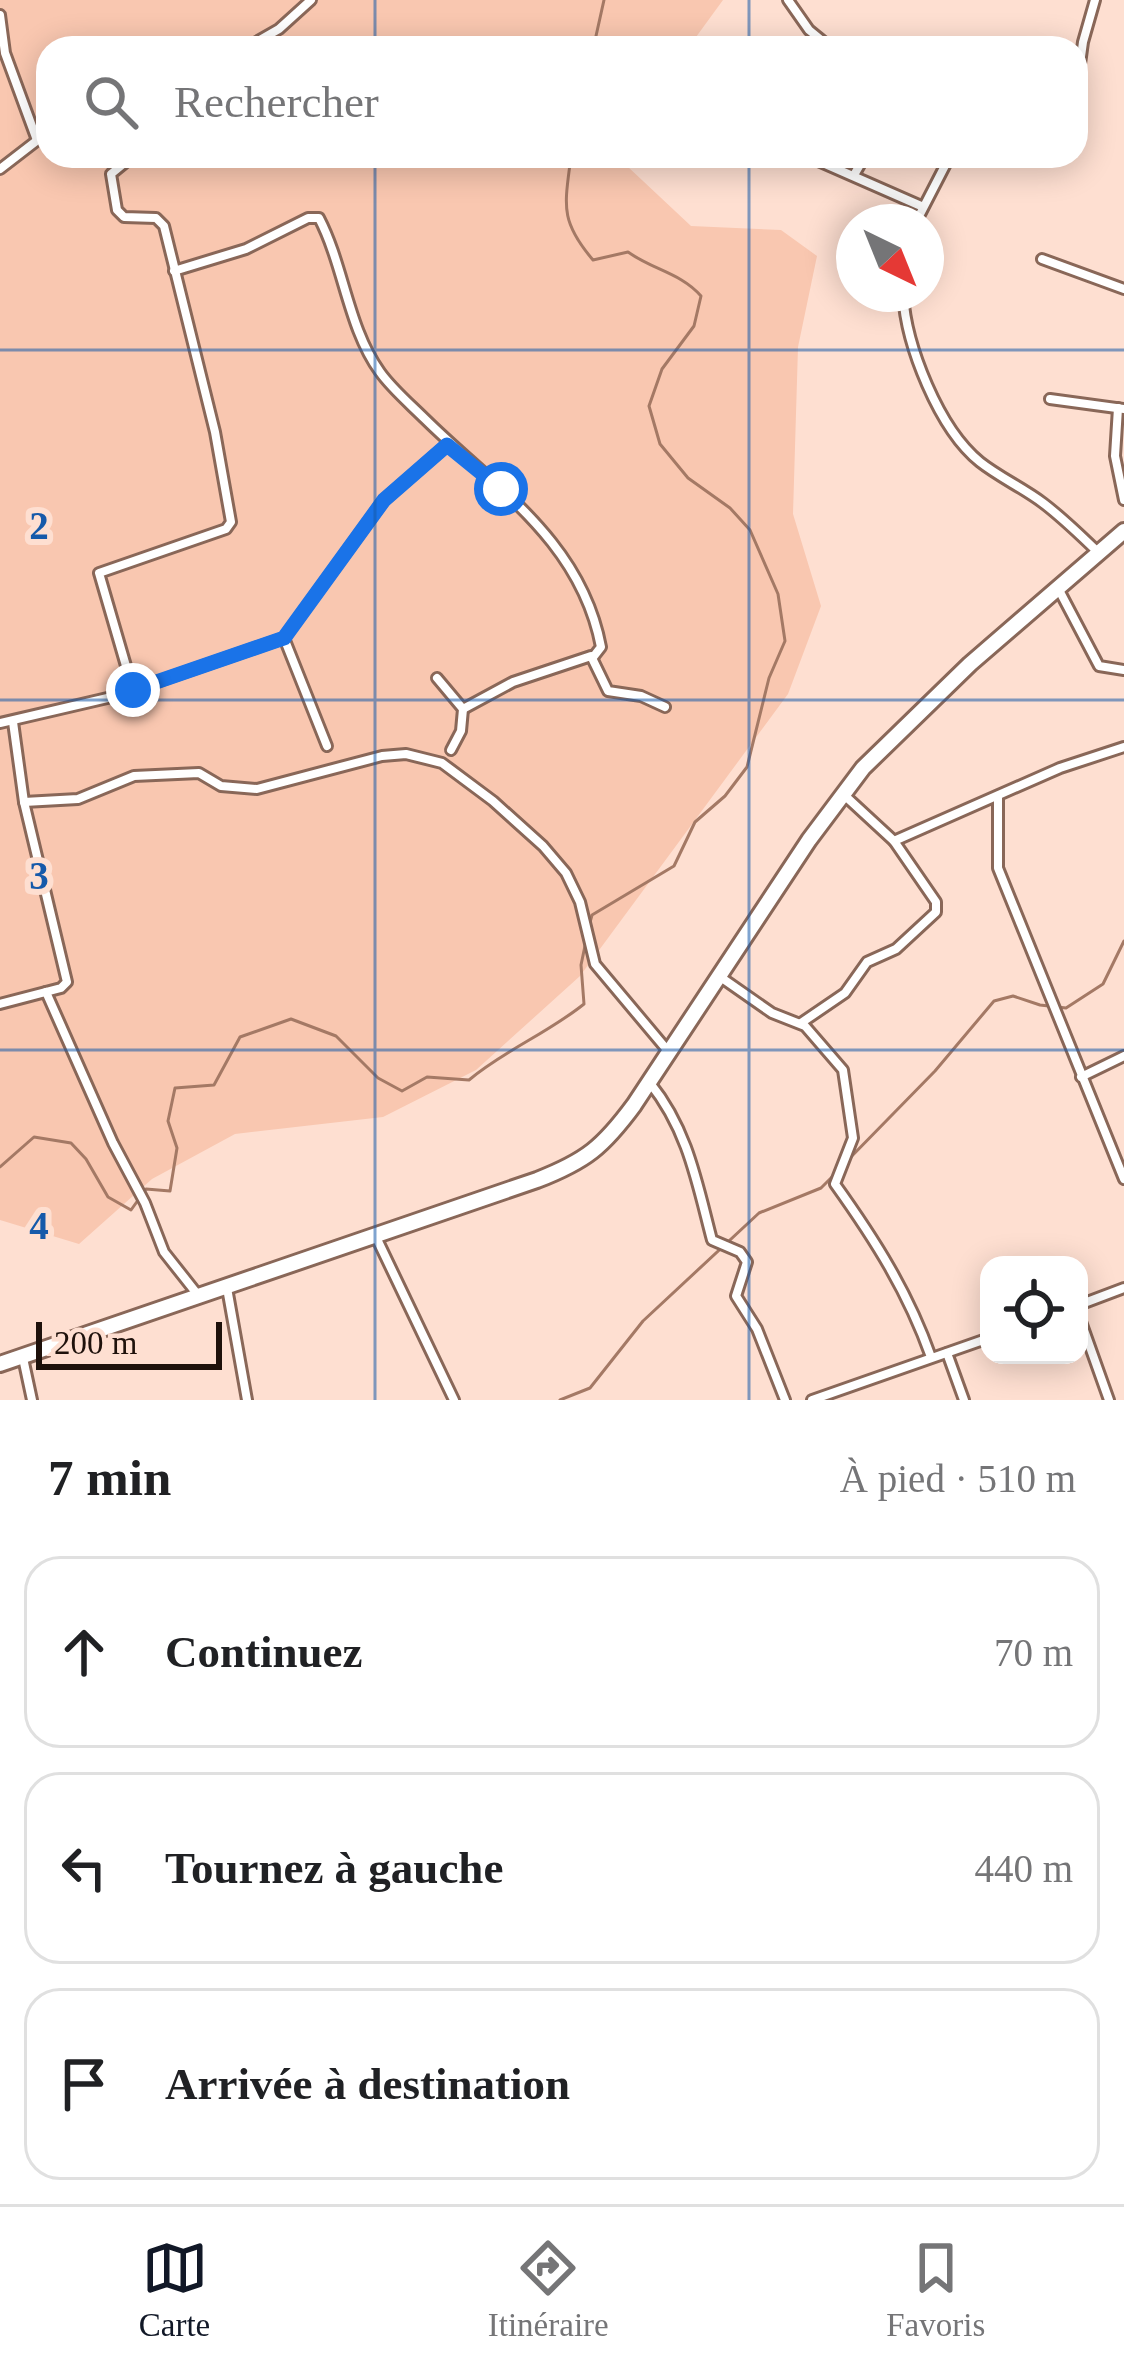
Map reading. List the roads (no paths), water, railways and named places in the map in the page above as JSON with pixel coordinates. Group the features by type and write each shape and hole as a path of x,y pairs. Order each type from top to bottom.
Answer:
{"highway":[{"path":"0,1364 575,1165 612,1135 842,793 919,711 1124,531"}],"street":[{"path":"266,36 311,0"},
{"path":"788,0 816,36"},
{"path":"1085,36 1095,0"},
{"path":"0,15 4,53 36,137"},
{"path":"0,169 36,141"},
{"path":"118,168 111,174 117,210 124,217 161,220 215,432 231,522 226,529 99,573 133,690"},
{"path":"837,168 917,204"},
{"path":"854,175 858,168"},
{"path":"922,204 943,168"},
{"path":"174,271 246,249 308,218 320,218 377,369 447,445 524,506 558,551 579,584 601,647 594,656 542,670 463,709"},
{"path":"1042,259 1124,290"},
{"path":"904,312 927,386 967,449 1041,501 1099,554"},
{"path":"1050,399 1121,408 1115,456 1124,500"},
{"path":"0,723 133,690 284,638 384,500 447,445"},
{"path":"1058,589 1099,666 1124,670"},
{"path":"284,638 327,746"},
{"path":"594,656 608,692 641,697 664,707"},
{"path":"437,678 463,709 461,731 451,750"},
{"path":"0,1004 66,986 67,976 24,802 13,722"},
{"path":"894,842 1060,768 1124,747"},
{"path":"24,802 78,799 134,776 199,773 221,786 257,789 382,756 406,754 442,763 493,802 566,872 580,902 595,964 669,1051"},
{"path":"801,1023 844,993 867,962 896,949 935,912 936,902 894,842 842,793"},
{"path":"998,796 998,868 1124,1179"},
{"path":"718,976 772,1013 801,1023 843,1070 853,1138 836,1186 889,1260 910,1299 931,1357"},
{"path":"46,992 112,1143 146,1203 164,1252 199,1297"},
{"path":"1081,1077 1124,1056"},
{"path":"649,1082 676,1119 712,1240 740,1252 747,1262 736,1296 757,1329 785,1400"},
{"path":"376,1237 454,1400"},
{"path":"226,1288 247,1400"},
{"path":"1088,1302 1124,1288"},
{"path":"812,1400 980,1341"},
{"path":"1088,1341 1109,1400"},
{"path":"947,1353 964,1400"},
{"path":"23,1356 32,1400"}],"waterway":[{"path":"596,36 604,0"},
{"path":"569,168 567,211 574,234 593,260 628,252 685,282 701,296 694,326 662,369 649,406 660,444 688,478 730,508 750,530 778,594 785,641 769,678 747,767 725,796 695,822 674,866 592,915 589,926"},
{"path":"0,1167 34,1137 71,1143 108,1197 131,1210 146,1189 170,1191 177,1148 168,1121 175,1088 214,1085 240,1037 291,1019 336,1036 378,1078 402,1091 427,1077 469,1080 584,1004 581,965 586,941"},
{"path":"846,1162 935,1071 994,1001 1013,996 1066,1008 1103,984 1124,941"},
{"path":"560,1400 590,1388 643,1321 759,1213 821,1188 836,1173"}]}
